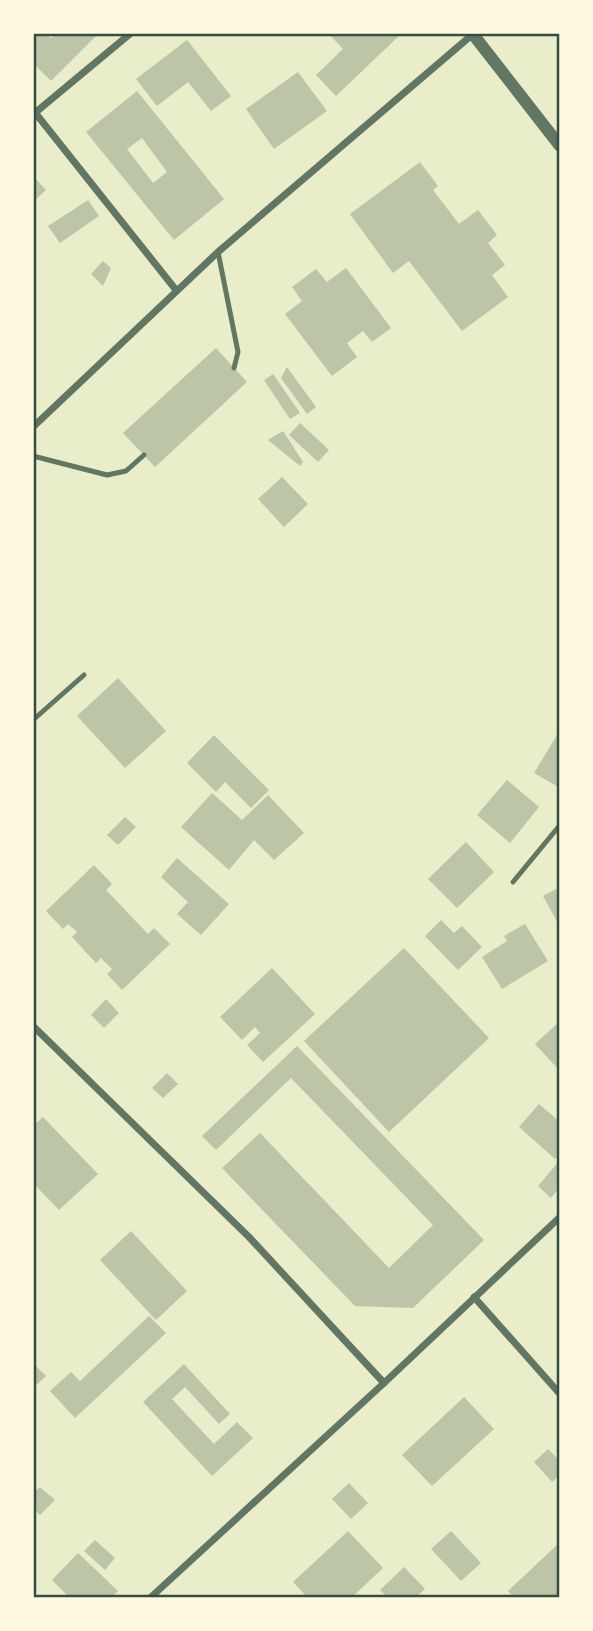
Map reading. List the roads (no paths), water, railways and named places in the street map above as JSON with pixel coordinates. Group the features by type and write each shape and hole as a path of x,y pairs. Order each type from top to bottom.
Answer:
{"street":[{"path":"131,33 34,111 176,290"},
{"path":"33,427 218,252 472,34 560,146"},
{"path":"33,1026 249,1237 384,1383"},
{"path":"150,1598 560,1217"},
{"path":"474,1297 560,1394"}],"lane":[{"path":"218,252 238,352 234,368"},
{"path":"33,457 107,475 127,471 144,455"},
{"path":"33,720 84,675"},
{"path":"513,882 560,825"}]}
